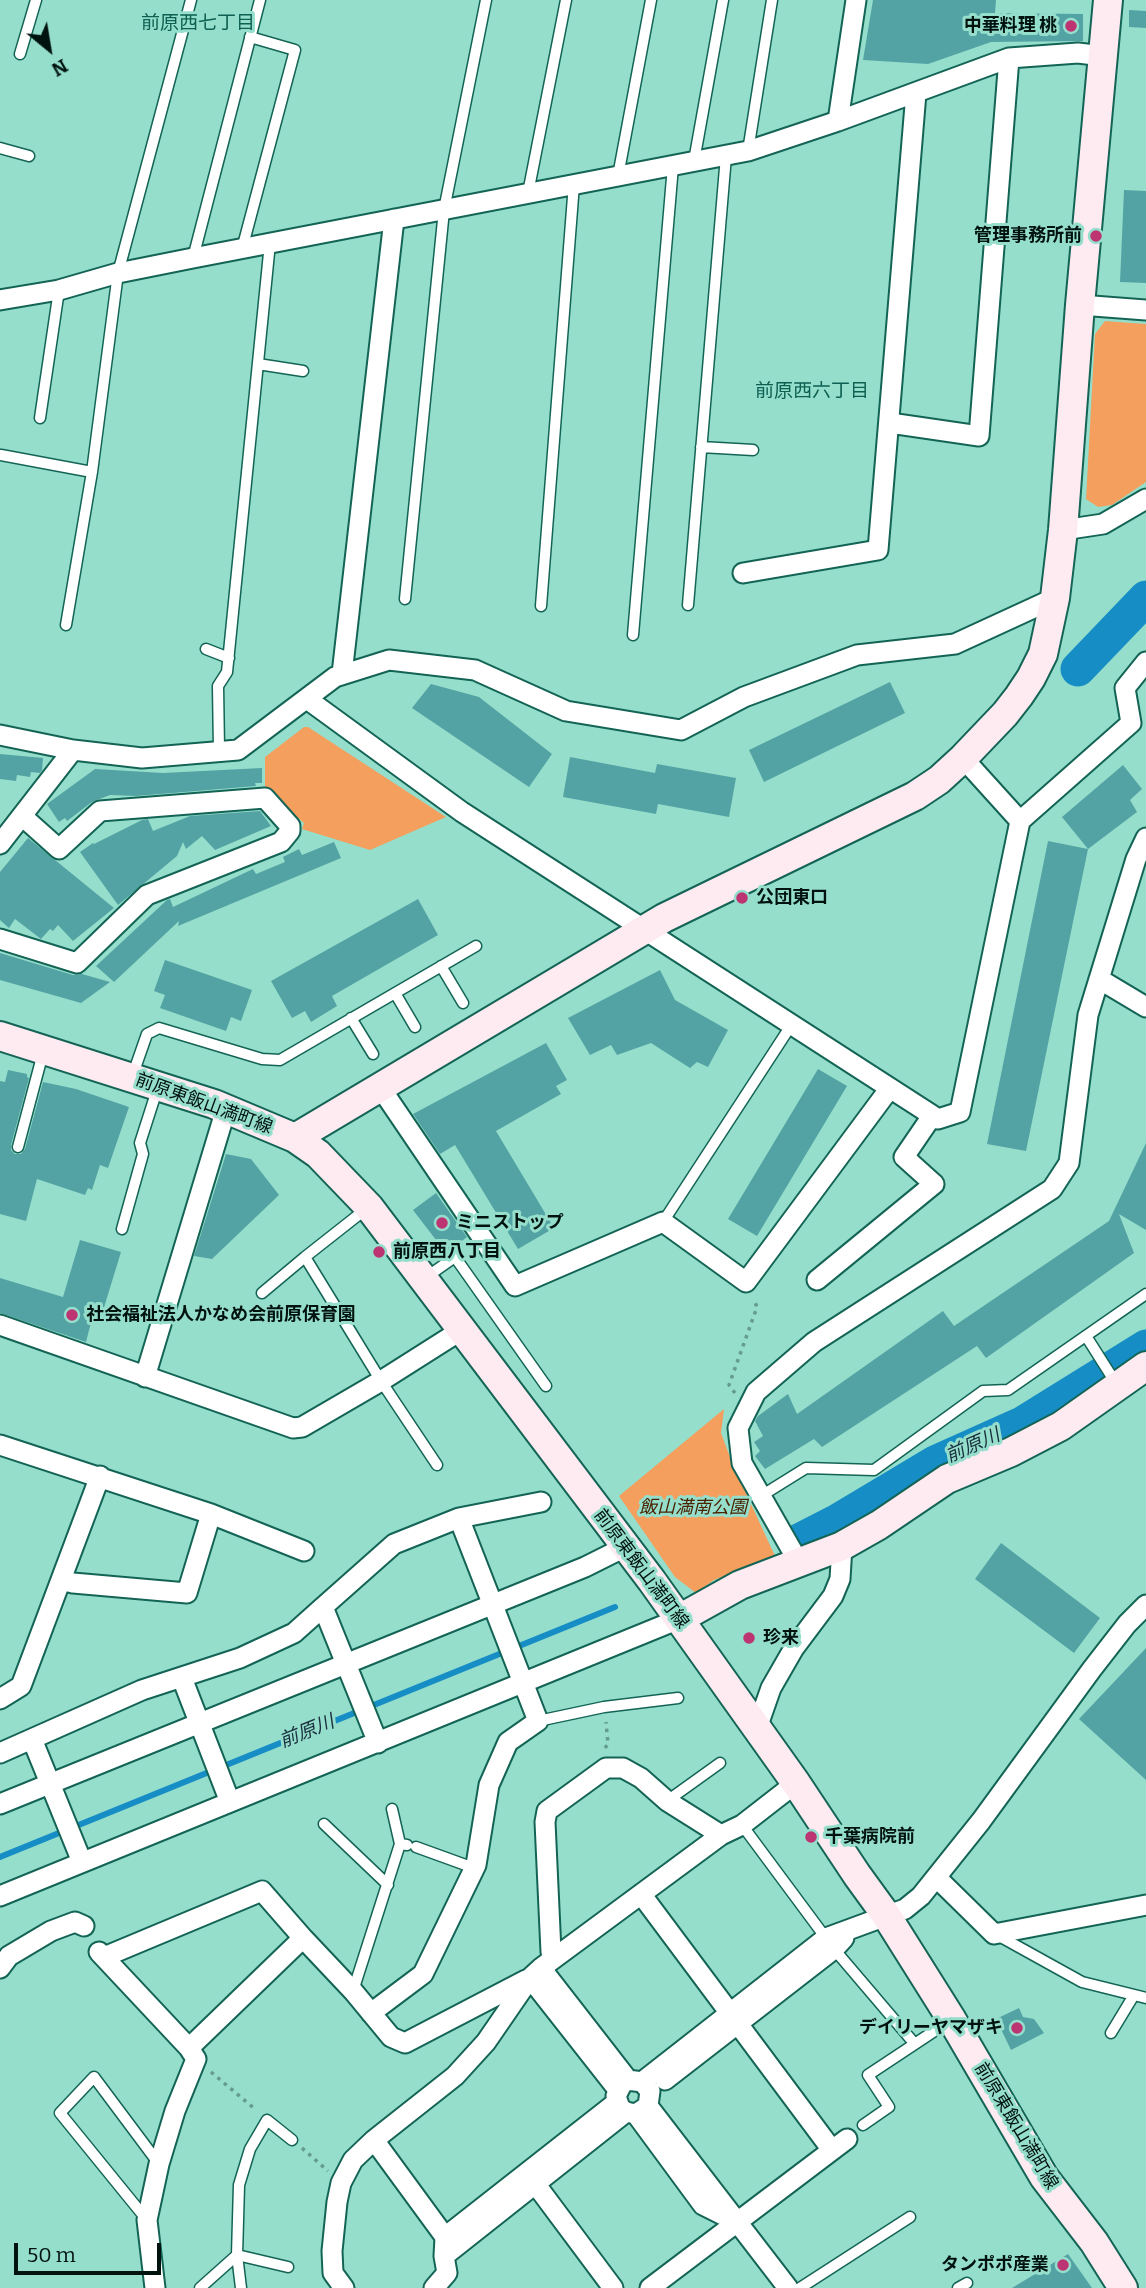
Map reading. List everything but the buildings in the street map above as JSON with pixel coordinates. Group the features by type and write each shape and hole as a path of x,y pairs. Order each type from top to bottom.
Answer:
{"street":[{"path":"838,121 856,0"},
{"path":"295,1138 644,929 915,796 939,780 962,758 1005,714 1031,678 1042,654 1055,598 1063,530 1108,0"},
{"path":"0,300 60,290 118,273 748,151 1009,58 1078,53 1103,56"},
{"path":"890,423 979,436 1009,58"},
{"path":"743,573 878,550 915,93"},
{"path":"342,674 394,219"},
{"path":"1080,305 1146,310"},
{"path":"1063,530 1103,524 1146,499"},
{"path":"0,736 73,750 142,758 238,750 335,677 389,660 475,670 566,711 681,730 744,697 857,654 955,644 1055,598"},
{"path":"307,699 462,812 938,1119 960,1112 1020,821 1131,723 1125,688 1146,662"},
{"path":"0,844 73,750"},
{"path":"962,758 1020,821"},
{"path":"0,939 78,963 147,895 281,842 290,831 290,826 265,798 100,811 58,849 22,816"},
{"path":"798,1561 741,1463 738,1428 756,1392 814,1342 1052,1189 1069,1163 1088,1016 1136,859 1146,838"},
{"path":"1099,979 1146,1007"},
{"name":"前原東飯山満町線","path":"0,1036 226,1109 295,1138 318,1154 369,1207 679,1619 796,1783 886,1915 952,2020 1044,2177 1094,2242 1123,2288"},
{"path":"380,1087 515,1286 663,1222 746,1282 890,1088"},
{"path":"145,1377 226,1109"},
{"path":"817,1280 934,1184 904,1157 932,1116"},
{"path":"0,1325 293,1427 302,1427 463,1329"},
{"path":"0,1896 679,1619 740,1585 842,1545 879,1525 947,1479 1011,1452 1061,1426 1146,1366"},
{"path":"0,1446 100,1476 211,1514 304,1551"},
{"path":"0,1699 21,1686 100,1476"},
{"path":"0,1753 142,1690 240,1658 294,1633 394,1544 459,1518 541,1502"},
{"path":"61,1580 187,1593 211,1514"},
{"path":"371,2013 423,1974 474,1868 489,1785 508,1742 538,1721 459,1518"},
{"path":"757,1728 771,1688 794,1648 833,1596 840,1579 842,1545"},
{"path":"0,1804 493,1605 585,1567 625,1547"},
{"path":"374,2140 445,2268 531,2178 734,2018 830,1943 855,1927 905,1909 921,1896 1099,1660 1127,1624 1146,1605"},
{"path":"323,1607 378,1743"},
{"path":"182,1678 230,1802"},
{"path":"33,1739 82,1862"},
{"path":"344,2288 333,2273 332,2251 341,2183 353,2160 455,2076 486,2042 551,1952 545,1822 547,1811 607,1768 623,1768 641,1778 667,1801 721,1835"},
{"path":"192,2054 102,1954 262,1891 353,1991 391,2038 405,2043 542,1968 721,1835 742,1825 796,1783"},
{"path":"937,1878 994,1934 1145,1908"},
{"path":"641,1894 734,2018 839,2144 650,2288"},
{"path":"0,1968 9,1956 51,1931 75,1922 84,1926"},
{"path":"155,2288 147,2220 159,2164 192,2054 303,1938"},
{"path":"542,1968 633,2097 788,2288"},
{"path":"531,2178 613,2288"}],"lane":[{"path":"20,54 36,0"},
{"path":"66,625 92,472 118,273 191,0"},
{"path":"194,258 260,0"},
{"path":"405,599 444,209 486,0"},
{"path":"528,193 566,0"},
{"path":"618,176 650,0"},
{"path":"694,162 723,0"},
{"path":"748,151 772,0"},
{"path":"242,249 295,50 250,37"},
{"path":"0,148 29,156"},
{"path":"688,605 726,156"},
{"path":"633,635 673,166"},
{"path":"541,606 574,184"},
{"path":"219,750 218,687 227,672 229,658 270,243"},
{"path":"40,418 60,290"},
{"path":"258,365 303,372"},
{"path":"701,447 753,450"},
{"path":"1,455 92,472"},
{"path":"206,649 229,658"},
{"path":"122,1229 143,1154 140,1143 147,1034 159,1028 262,1059 280,1060 475,946"},
{"path":"441,966 463,1003"},
{"path":"395,993 415,1027"},
{"path":"351,1018 373,1054"},
{"path":"663,1222 792,1024"},
{"path":"19,1147 43,1050"},
{"path":"262,1293 369,1207"},
{"path":"305,1257 381,1381 438,1465"},
{"path":"425,1278 455,1257 546,1385"},
{"path":"761,1496 806,1468 874,1470 983,1391 1009,1390 1146,1294"},
{"path":"1086,1336 1117,1385"},
{"path":"538,1721 604,1707 678,1698"},
{"path":"667,1801 720,1763"},
{"path":"392,1809 408,1845 474,1868"},
{"path":"324,1824 388,1885"},
{"path":"742,1825 830,1943 914,2043"},
{"path":"353,1991 388,1885 408,1845"},
{"path":"994,1934 1082,1982 1146,1998"},
{"path":"1111,2034 1134,1995"},
{"path":"863,2125 889,2107 868,2075 952,2020"},
{"path":"147,2220 60,2113 94,2077 159,2164"},
{"path":"241,2288 237,2255 239,2185 250,2149 267,2120 292,2140"},
{"path":"800,2288 910,2217"},
{"path":"237,2255 288,2267"},
{"path":"200,2288 237,2255"}],"path":[{"path":"729,1385 757,1307"},
{"path":"600,1773 600,1754 608,1744 604,1707"},
{"path":"192,2054 267,2120"},
{"path":"292,2140 341,2183"}],"green space":[{"path":"1105,321 1146,324 1146,482 1112,505 1098,507 1086,499 1095,334"},
{"path":"304,727 308,727 446,817 370,850 302,829 304,823 265,789 265,757"},
{"name":"飯山満南公園","path":"724,1409 721,1433 775,1556 714,1580 696,1593 675,1577 619,1496"}],"waterway":[{"name":"前原川","path":"1078,669 1146,598"},
{"name":"前原川","path":"797,1542 838,1521 935,1463 1022,1424 1146,1347"},
{"name":"前原川","path":"0,1857 615,1607"}],"place":[{"name":"中華料理 桃","path":"1071,26"},
{"name":"管理事務所前","path":"1096,236"},
{"name":"公団東口","path":"742,898"},
{"name":"ミニストップ","path":"442,1223"},
{"name":"前原西八丁目","path":"379,1252"},
{"name":"社会福祉法人かなめ会前原保育園","path":"72,1315"},
{"name":"珍来","path":"749,1638"},
{"name":"千葉病院前","path":"811,1837"},
{"name":"デイリーヤマザキ","path":"1017,2028"},
{"name":"タンポポ産業","path":"1063,2265"}],"district":[{"name":"前原西七丁目","path":"198,24"},
{"name":"前原西六丁目","path":"812,392"}]}
